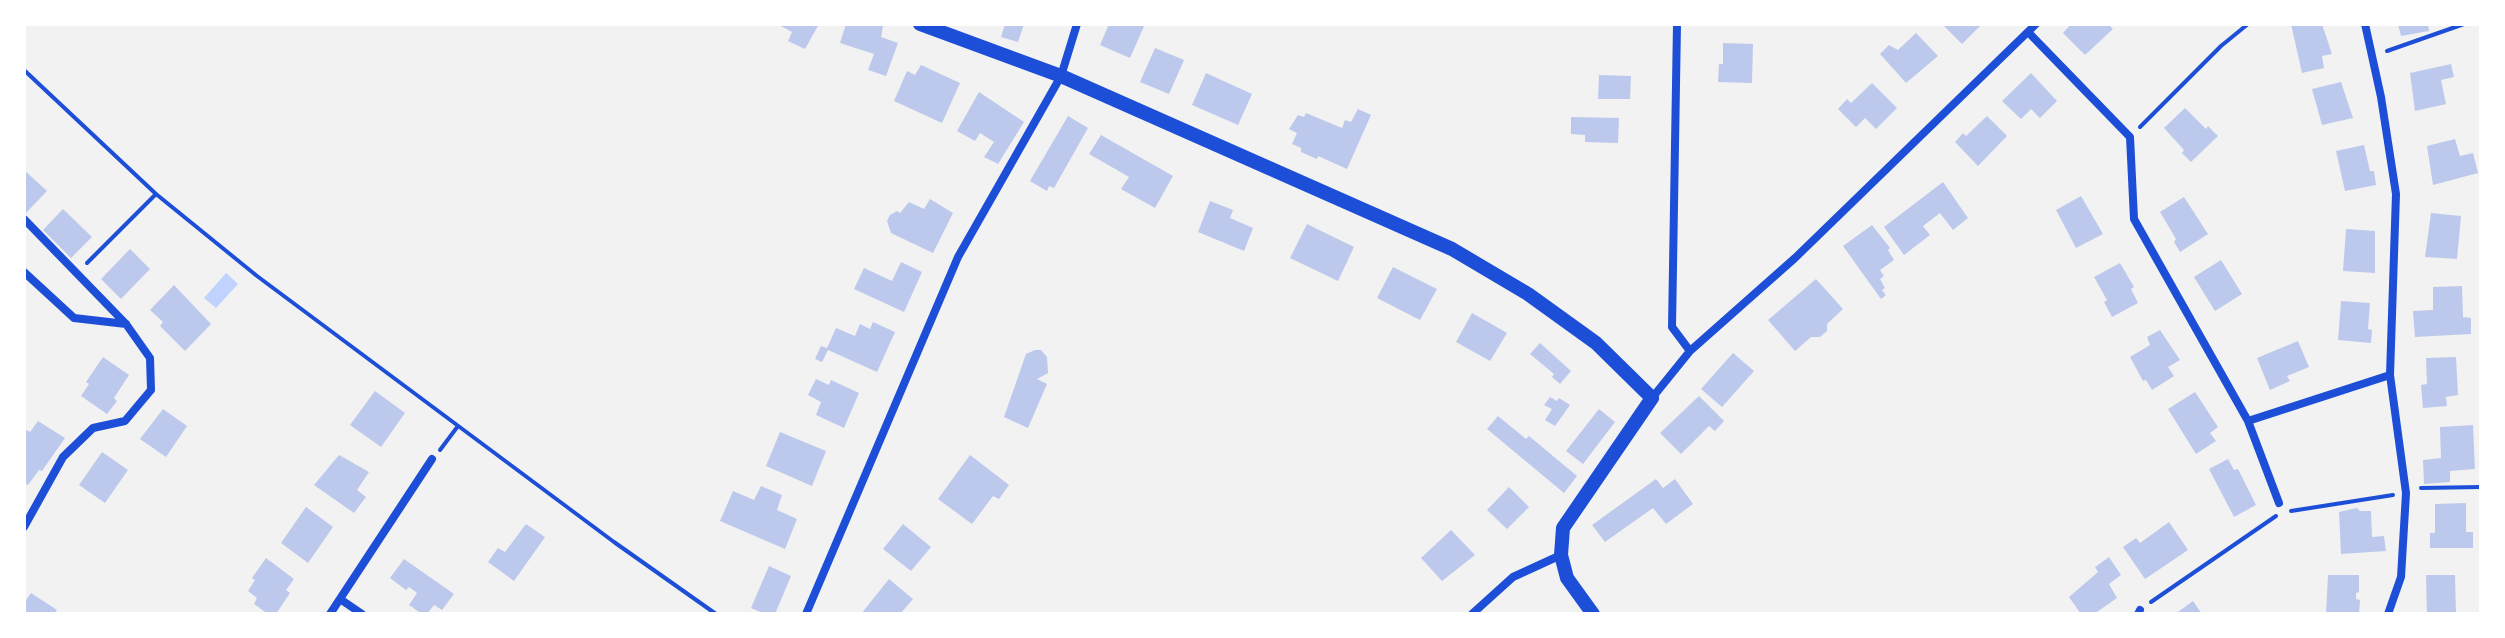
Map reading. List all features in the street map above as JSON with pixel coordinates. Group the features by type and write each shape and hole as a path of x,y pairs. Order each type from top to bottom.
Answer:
{"street":[{"path":"920,24 1061,76 1452,249 1528,294 1596,343 1652,398"},
{"path":"806,614 958,257 1061,76 1077,24"},
{"path":"1677,24 1672,327 1690,351"},
{"path":"1593,614 1567,578 1561,555 1563,528 1652,398 1690,351 1795,258 2036,24"},
{"path":"2365,24 2396,194 2390,375 2406,493 2401,577 2388,614"},
{"path":"2028,32 2130,137 2134,219 2248,421 2279,503"},
{"path":"24,219 126,324 150,358 151,390 125,421 93,428 63,457 24,527"},
{"path":"24,272 74,318 126,324"},
{"path":"2248,421 2390,375"},
{"path":"330,614 432,459"},
{"path":"1472,614 1513,577 1561,555"},
{"path":"340,599 362,614"}],"path":[{"path":"2130,137 2221,46 2248,24"},
{"path":"2372,56 2464,24"},
{"path":"24,70 156,194 257,276 716,614"},
{"path":"77,273 156,194"},
{"path":"432,459 458,426"},
{"path":"2139,612 2282,512 2421,488 2481,487"}],"water":[{"path":"226,273 238,284 216,308 204,298"}],"building":[{"path":"777,24 819,24 805,49 788,41 792,32"},
{"path":"846,24 883,26 881,37 898,43 886,76 868,70 874,54 840,43"},
{"path":"1005,24 1024,24 1018,42 1001,37"},
{"path":"1109,24 1145,24 1130,58 1100,45"},
{"path":"1942,24 1982,24 1962,44"},
{"path":"2071,24 2108,24 2113,29 2085,55 2063,33"},
{"path":"2291,24 2322,24 2332,54 2322,56 2324,68 2302,73"},
{"path":"2398,24 2428,24 2429,31 2401,36"},
{"path":"1916,33 1938,56 1906,83 1880,54 1889,45 1898,50"},
{"path":"1723,43 1753,44 1752,83 1718,82 1719,64 1723,64"},
{"path":"1155,48 1184,60 1169,94 1140,82"},
{"path":"2451,64 2454,77 2441,80 2446,104 2415,111 2410,73"},
{"path":"921,65 960,83 942,123 894,101 907,71 915,75"},
{"path":"1206,73 1252,94 1238,125 1192,105"},
{"path":"2031,73 2057,101 2040,118 2031,109 2021,119 2002,101"},
{"path":"1599,75 1631,76 1630,99 1598,99"},
{"path":"2341,82 2353,118 2322,125 2312,89"},
{"path":"1872,83 1897,108 1876,129 1865,118 1856,127 1838,109 1847,99 1851,103"},
{"path":"979,92 1024,122 998,164 984,157 994,142 980,133 975,141 957,131"},
{"path":"2185,108 2206,129 2208,126 2218,136 2191,162 2164,128"},
{"path":"1358,109 1371,115 1347,169 1301,152 1301,148 1292,144 1297,133 1289,129 1298,115 1304,117 1306,113 1342,128 1345,120 1351,122"},
{"path":"1068,116 1088,128 1054,188 1049,186 1047,191 1030,181"},
{"path":"1987,116 2007,136 1978,166 1955,142"},
{"path":"1571,117 1619,118 1618,143 1585,142 1585,135 1571,134"},
{"path":"1101,135 1173,176 1155,208 1121,189 1129,177 1089,154"},
{"path":"2455,139 2460,156 2473,153 2478,173 2433,185 2427,146"},
{"path":"2364,145 2376,185 2345,191 2336,151"},
{"path":"24,170 47,191 26,213 24,211"},
{"path":"1943,182 1968,218 1953,230 1940,213 1923,226 1930,235 1904,255 1884,227"},
{"path":"2081,196 2103,234 2076,248 2056,210"},
{"path":"2184,197 2208,234 2180,252 2160,212"},
{"path":"930,199 953,213 933,253 891,233 887,221 890,215 897,211 900,213 909,202 924,209"},
{"path":"1210,201 1233,210 1230,218 1253,228 1244,251 1198,232"},
{"path":"63,209 92,237 71,258 43,230"},
{"path":"2431,213 2461,216 2457,259 2425,257"},
{"path":"1307,224 1354,247 1338,281 1290,258"},
{"path":"1872,225 1890,248 1888,250 1894,260 1880,270 1884,276 1880,279 1885,288 1882,290 1886,295 1881,299 1843,246"},
{"path":"2346,229 2375,231 2375,273 2343,271"},
{"path":"130,249 150,269 121,299 101,279"},
{"path":"2221,260 2242,294 2215,311 2194,277"},
{"path":"901,262 922,272 904,312 854,289 864,268 892,281"},
{"path":"2120,263 2134,287 2131,289 2138,303 2112,317 2104,302 2107,300 2094,277"},
{"path":"1393,267 1437,289 1420,320 1377,298"},
{"path":"1816,279 1843,309 1827,324 1827,331 1820,337 1811,337 1795,351 1768,320"},
{"path":"174,285 211,324 185,351 160,326 163,322 150,310"},
{"path":"2462,286 2463,317 2471,318 2471,334 2415,337 2413,311 2433,310 2433,287"},
{"path":"2341,301 2370,303 2368,329 2372,330 2371,343 2338,340"},
{"path":"1472,313 1507,333 1490,361 1456,342"},
{"path":"873,322 895,332 877,372 828,350 822,362 815,359 821,346 827,348 836,328 855,336 860,324 870,329"},
{"path":"2160,330 2180,360 2168,367 2174,376 2152,390 2146,380 2143,381 2130,357 2150,345 2147,337"},
{"path":"2298,341 2309,367 2287,376 2290,381 2270,390 2257,358"},
{"path":"1540,343 1571,371 1560,384 1552,377 1554,374 1530,354"},
{"path":"1041,350 1047,357 1048,373 1037,379 1047,384 1028,428 1004,417 1026,354"},
{"path":"1733,353 1754,371 1722,407 1701,389"},
{"path":"103,357 129,375 107,414 81,396 89,384 86,382"},
{"path":"2456,357 2458,395 2446,397 2447,406 2423,408 2421,385 2427,384 2426,358"},
{"path":"816,379 829,385 831,380 859,393 844,428 816,415 821,402 808,395"},
{"path":"375,391 405,413 381,447 350,425"},
{"path":"2195,392 2218,427 2210,433 2216,441 2196,454 2168,409"},
{"path":"1699,396 1724,421 1715,431 1709,426 1681,454 1660,433"},
{"path":"1550,397 1557,401 1559,398 1570,405 1555,426 1545,420 1552,409 1544,405"},
{"path":"163,409 187,426 166,457 140,439"},
{"path":"1599,409 1615,422 1583,464 1566,451"},
{"path":"1498,416 1526,439 1529,436 1577,476 1564,493 1487,429"},
{"path":"38,421 65,438 28,485 24,483 24,429 30,432"},
{"path":"2473,425 2475,469 2450,471 2450,482 2424,484 2423,460 2441,458 2440,427"},
{"path":"780,432 826,451 812,486 766,466"},
{"path":"102,452 128,470 105,503 79,485"},
{"path":"339,455 369,472 357,490 366,497 354,513 314,485"},
{"path":"970,455 1009,485 999,499 993,496 972,524 938,499"},
{"path":"2228,459 2234,470 2238,469 2256,505 2234,517 2209,469"},
{"path":"1656,479 1663,488 1675,479 1693,504 1666,524 1653,508 1605,542 1592,525"},
{"path":"761,486 782,495 777,510 797,519 785,549 720,521 733,491 754,500"},
{"path":"1509,487 1529,507 1507,529 1487,510"},
{"path":"2466,503 2466,532 2473,532 2473,548 2430,548 2430,533 2435,533 2435,504"},
{"path":"306,507 333,527 308,563 281,543"},
{"path":"2357,508 2371,511 2372,537 2384,536 2386,551 2341,554 2339,512"},
{"path":"2169,522 2188,550 2145,579 2123,547 2136,538 2140,543"},
{"path":"526,524 545,537 514,581 488,562 498,548 505,552"},
{"path":"903,524 931,547 911,571 883,549"},
{"path":"1451,530 1475,555 1442,581 1421,558"},
{"path":"2109,557 2121,575 2109,584 2117,598 2094,614 2081,614 2069,597 2098,572 2095,567"},
{"path":"266,558 294,579 286,590 290,593 276,614 268,614 254,604 257,598 248,591 255,580 252,578"},
{"path":"404,559 454,594 442,610 434,605 427,614 422,614 409,605 417,593 409,587 406,590 390,578"},
{"path":"769,566 791,576 775,614 765,614 751,608"},
{"path":"2328,575 2359,575 2356,599 2360,600 2359,614 2326,614"},
{"path":"2426,575 2455,575 2456,614 2427,614"},
{"path":"889,579 913,599 900,614 861,614"},
{"path":"31,593 57,610 54,614 24,614 24,603"},
{"path":"2193,601 2202,614 2175,614"}]}
